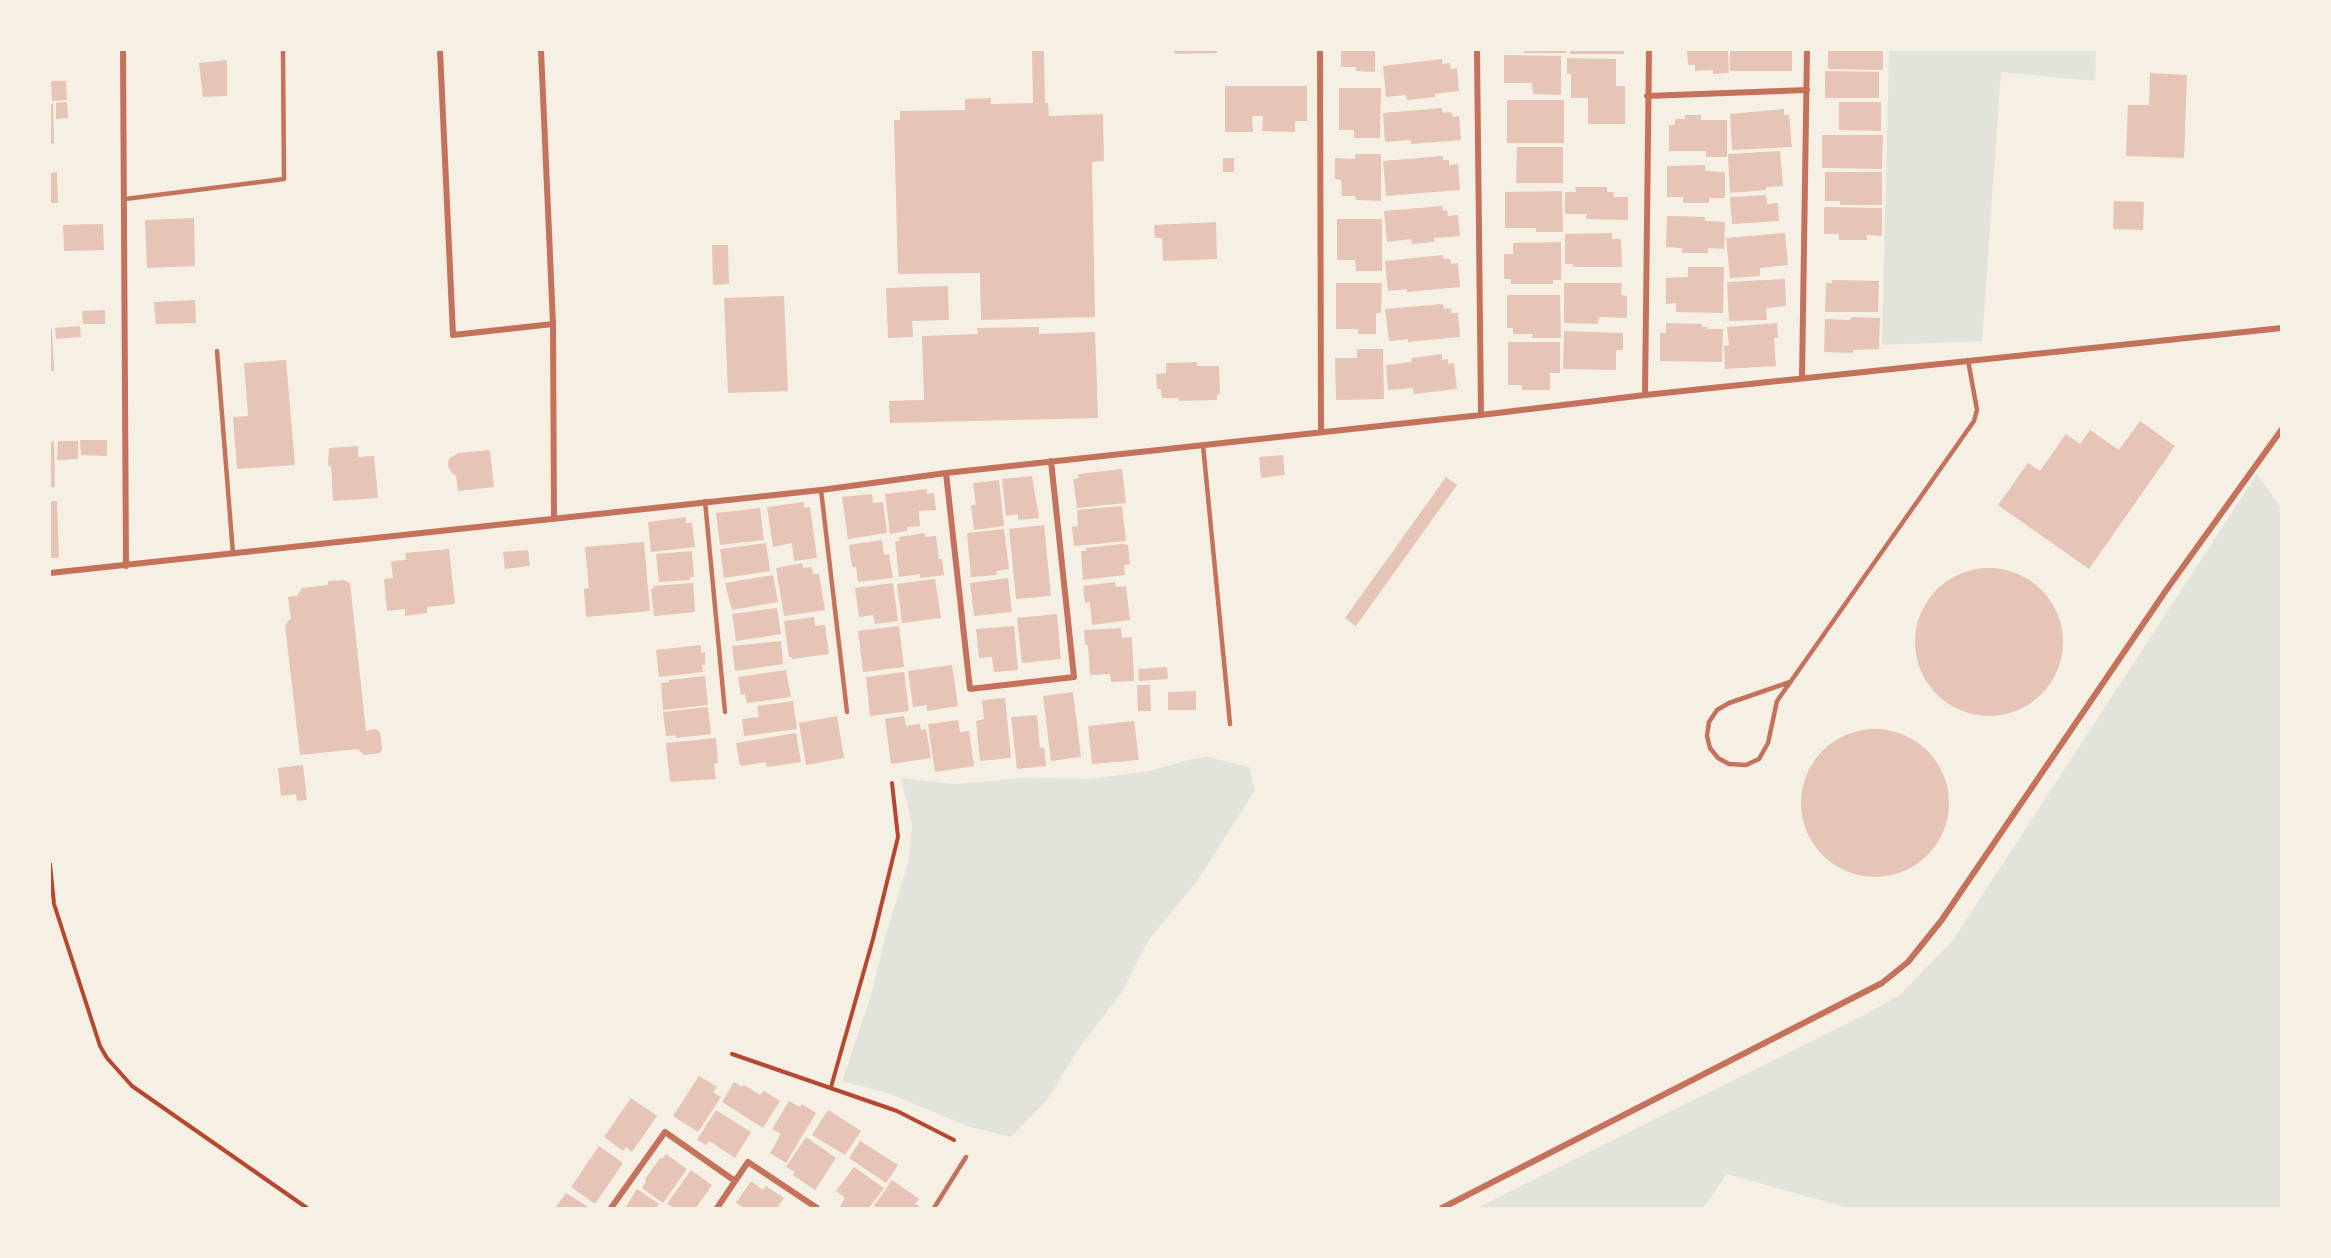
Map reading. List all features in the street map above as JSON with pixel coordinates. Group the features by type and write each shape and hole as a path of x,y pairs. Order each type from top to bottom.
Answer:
{"street":[{"path":"123,50 126,566"},
{"path":"440,50 453,335 553,324"},
{"path":"541,50 553,324 554,518"},
{"path":"1320,50 1321,432"},
{"path":"1477,50 1481,414"},
{"path":"1645,395 1649,50"},
{"path":"1802,378 1807,50"},
{"path":"1647,96 1807,90"},
{"path":"50,573 821,490 946,473 1645,395 2282,328"},
{"path":"1442,1209 1882,983 1908,962 1941,921 2167,589 2282,429"},
{"path":"946,473 970,689 1074,677 1051,461"},
{"path":"611,1209 665,1132 735,1181"},
{"path":"717,1209 748,1162 817,1209"}],"lane":[{"path":"125,199 284,179 283,50"},
{"path":"217,351 232,554"},
{"path":"1790,682 1729,703 1717,710 1709,722 1707,736 1710,748 1718,758 1729,764 1746,765 1759,759 1768,743 1777,701 1974,421 1977,410 1968,360"},
{"path":"1203,445 1230,724"},
{"path":"821,490 847,712"},
{"path":"705,501 724,712"},
{"path":"934,1209 966,1156"}],"path":[{"path":"831,1088 873,939 898,837 892,783"},
{"path":"50,864 54,904 100,1046 107,1058 132,1086 307,1209"},
{"path":"732,1054 907,1116 967,1147 966,1156"}],"shaded area":[{"path":"1889,50 2096,50 2095,81 2001,72 1982,341 1882,345"},
{"path":"2257,474 2282,509 2281,1208 1848,1208 1727,1174 1703,1208 1477,1208 1866,1014 1901,994 1953,940"},
{"path":"1209,757 1249,767 1255,790 1197,881 1148,941 1122,992 1079,1048 1047,1100 1011,1137 970,1127 890,1094 842,1081 871,996 888,927 909,860 912,825 901,778 954,784 1025,778 1090,779 1150,771 1192,759"}],"building":[{"path":"1032,50 1044,50 1045,103 1048,103 1049,116 1103,114 1104,161 1092,162 1095,317 981,320 980,273 898,274 894,120 900,120 900,111 965,110 965,99 991,98 991,104 1033,103"},
{"path":"1174,50 1217,50 1217,53 1175,54"},
{"path":"1341,50 1375,50 1375,72 1356,71 1356,67 1341,67"},
{"path":"1524,50 1566,50 1566,53 1524,53"},
{"path":"1570,50 1624,50 1624,54 1570,54"},
{"path":"1687,50 1728,50 1729,73 1713,74 1713,70 1695,71 1695,65 1688,65"},
{"path":"1730,50 1792,50 1792,71 1730,71"},
{"path":"1828,50 1883,50 1883,70 1828,69"},
{"path":"1504,55 1561,56 1561,95 1533,94 1532,83 1504,83"},
{"path":"1567,58 1616,59 1616,86 1625,86 1625,124 1588,124 1588,98 1571,98 1571,74 1567,74"},
{"path":"1442,59 1442,64 1450,63 1451,69 1457,68 1459,91 1435,94 1435,97 1407,100 1406,95 1386,97 1383,66"},
{"path":"227,60 227,96 203,97 199,63"},
{"path":"1825,71 1879,72 1879,98 1825,98"},
{"path":"2150,73 2187,75 2184,158 2126,156 2128,105 2149,105"},
{"path":"51,81 66,81 67,100 52,101"},
{"path":"1225,86 1307,86 1307,121 1295,121 1295,132 1262,131 1263,116 1252,116 1253,132 1225,132"},
{"path":"1339,88 1381,88 1380,138 1354,138 1354,130 1339,130"},
{"path":"1507,100 1564,100 1564,143 1507,143"},
{"path":"67,102 68,118 56,119 56,103"},
{"path":"1839,102 1881,102 1881,131 1839,130"},
{"path":"50,104 53,104 54,143 50,144"},
{"path":"1442,108 1442,113 1451,112 1453,117 1459,116 1461,140 1411,144 1411,140 1385,142 1383,113"},
{"path":"1784,109 1784,115 1789,115 1792,147 1732,150 1730,114"},
{"path":"1685,115 1701,115 1701,120 1727,120 1727,157 1706,157 1706,151 1669,151 1669,125 1675,125 1675,119 1685,119"},
{"path":"1822,135 1883,135 1882,169 1822,168"},
{"path":"1517,147 1563,147 1563,183 1516,183"},
{"path":"1780,151 1783,186 1730,193 1728,154"},
{"path":"1355,154 1381,154 1381,201 1356,200 1355,196 1342,196 1341,180 1335,179 1335,158 1355,159"},
{"path":"1443,156 1443,160 1449,160 1449,165 1458,164 1460,190 1386,196 1383,161"},
{"path":"1223,158 1234,158 1234,172 1223,172"},
{"path":"1705,165 1705,171 1725,172 1725,198 1709,198 1709,203 1683,203 1683,197 1667,197 1667,166"},
{"path":"57,172 58,203 50,203 50,173"},
{"path":"1825,172 1882,172 1882,205 1840,205 1840,201 1825,201"},
{"path":"1575,187 1607,187 1607,192 1614,192 1613,197 1628,197 1628,220 1586,219 1587,214 1565,214 1565,192 1576,192"},
{"path":"1562,191 1563,232 1536,232 1536,228 1505,228 1505,192"},
{"path":"1766,195 1767,204 1778,203 1779,221 1732,224 1730,197"},
{"path":"2114,201 2144,202 2143,230 2113,229"},
{"path":"1442,206 1443,211 1447,210 1448,216 1458,215 1460,236 1434,238 1434,242 1412,244 1411,239 1387,242 1384,211"},
{"path":"1824,207 1882,208 1882,236 1866,235 1867,240 1839,240 1839,234 1824,234"},
{"path":"1667,216 1705,217 1705,221 1725,222 1724,249 1708,248 1708,253 1682,253 1682,248 1666,247"},
{"path":"194,218 195,266 147,268 145,220"},
{"path":"1337,219 1382,219 1382,271 1356,271 1355,260 1337,260"},
{"path":"1216,222 1217,259 1163,261 1162,238 1155,238 1154,225"},
{"path":"103,224 104,250 64,251 63,225"},
{"path":"1612,233 1612,239 1621,239 1622,267 1573,267 1573,264 1565,264 1565,234"},
{"path":"1785,233 1788,265 1760,268 1760,276 1730,278 1726,238"},
{"path":"1561,242 1561,280 1553,280 1553,284 1511,284 1511,279 1504,279 1504,254 1513,254 1513,243"},
{"path":"712,245 728,245 729,284 713,285"},
{"path":"1443,255 1443,259 1450,259 1451,264 1458,263 1460,287 1407,292 1407,289 1388,291 1385,261"},
{"path":"1688,267 1724,267 1723,313 1676,312 1676,303 1666,304 1666,278 1688,277"},
{"path":"1785,279 1786,306 1766,308 1767,320 1729,321 1727,282"},
{"path":"1832,280 1879,281 1878,312 1825,312 1826,283 1832,283"},
{"path":"1336,283 1382,283 1381,313 1376,313 1376,334 1358,334 1358,329 1336,329"},
{"path":"1564,283 1622,283 1621,295 1627,296 1627,318 1599,317 1598,324 1564,323"},
{"path":"948,286 949,320 912,321 913,337 888,338 886,288"},
{"path":"1507,295 1560,295 1561,338 1532,338 1533,334 1513,334 1513,328 1507,328"},
{"path":"784,296 788,391 728,393 724,298"},
{"path":"195,300 196,323 156,324 154,302"},
{"path":"1443,304 1444,309 1451,308 1451,313 1458,313 1460,337 1408,342 1408,339 1389,341 1385,309"},
{"path":"105,310 105,324 83,324 82,311"},
{"path":"1851,317 1880,318 1879,349 1853,350 1853,353 1824,352 1825,319 1850,320"},
{"path":"1666,323 1702,324 1702,327 1707,327 1707,329 1723,329 1722,362 1660,361 1660,333 1666,333"},
{"path":"1777,323 1778,338 1774,338 1776,366 1725,369 1724,346 1729,345 1727,327"},
{"path":"80,326 81,337 56,339 55,328"},
{"path":"1039,327 1039,334 1095,332 1098,418 890,423 889,401 924,400 922,336 978,334 977,328"},
{"path":"50,329 52,329 54,371 50,371"},
{"path":"1564,331 1623,333 1623,350 1616,350 1616,370 1563,369"},
{"path":"1508,342 1560,342 1560,373 1550,373 1550,390 1522,390 1522,385 1508,385"},
{"path":"1357,349 1383,349 1384,399 1336,400 1335,358 1357,358"},
{"path":"1442,354 1442,360 1448,359 1448,364 1454,363 1457,389 1414,394 1413,388 1388,390 1386,365 1412,362 1411,358"},
{"path":"286,360 295,465 237,469 233,417 248,416 244,363"},
{"path":"1197,362 1197,366 1219,366 1220,394 1217,394 1217,400 1179,401 1178,398 1162,398 1161,389 1157,389 1156,374 1166,373 1166,363"},
{"path":"2140,421 2175,446 2089,569 1998,505 2028,463 2040,471 2066,434 2080,444 2090,430 2119,450"},
{"path":"80,440 107,440 107,456 81,455"},
{"path":"54,441 55,487 50,487 50,442"},
{"path":"58,441 78,441 78,459 57,460"},
{"path":"358,446 358,457 374,456 378,498 333,501 331,466 328,466 329,448"},
{"path":"490,450 494,487 458,491 456,476 448,466 449,459 458,453"},
{"path":"1283,455 1285,475 1261,478 1259,457"},
{"path":"1122,469 1126,503 1077,508 1073,479 1079,478 1078,474"},
{"path":"1032,476 1039,518 1018,520 1018,514 1006,516 1002,479"},
{"path":"1446,477 1457,485 1356,626 1345,618"},
{"path":"999,480 1004,526 974,530 971,505 976,505 973,483"},
{"path":"927,489 927,494 934,493 936,510 919,511 920,526 907,527 907,531 890,534 885,494"},
{"path":"872,494 873,503 883,502 887,533 848,539 842,497"},
{"path":"50,501 57,501 59,558 50,558"},
{"path":"804,502 804,508 810,507 817,558 794,561 792,543 773,547 767,507"},
{"path":"1122,506 1126,541 1074,546 1072,527 1078,526 1077,510"},
{"path":"760,508 764,540 720,545 716,513"},
{"path":"686,517 686,523 692,523 695,547 651,552 648,522"},
{"path":"1044,525 1051,596 1016,599 1009,529"},
{"path":"1004,529 1009,569 996,571 997,575 971,577 967,533"},
{"path":"925,533 925,537 936,536 944,575 920,578 920,574 899,577 895,541 900,541 899,537"},
{"path":"882,540 884,555 889,554 893,578 858,582 856,567 852,567 849,545"},
{"path":"644,542 650,611 586,617 584,589 589,588 585,547"},
{"path":"766,543 770,571 724,578 720,549"},
{"path":"1128,545 1130,564 1124,565 1125,575 1083,580 1081,551 1086,551 1086,548"},
{"path":"449,549 455,604 427,607 427,613 405,616 405,609 387,611 384,579 393,578 391,561 406,560 405,553"},
{"path":"528,550 530,566 505,569 503,552"},
{"path":"692,551 694,577 690,577 690,580 659,582 656,554"},
{"path":"802,563 803,568 812,567 813,574 819,574 825,610 784,616 776,568"},
{"path":"1989,568 2003,569 2017,574 2041,590 2057,614 2062,628 2062,656 2057,670 2041,694 2017,710 2003,715 1989,716 1975,715 1961,710 1937,694 1921,670 1916,656 1915,642 1916,628 1921,614 1937,590 1961,574 1975,569"},
{"path":"773,575 778,602 732,610 725,583"},
{"path":"1008,578 1012,612 974,616 970,583"},
{"path":"935,579 941,618 902,623 897,584"},
{"path":"344,580 350,583 366,731 376,729 380,732 382,749 380,753 364,755 358,749 300,755 285,625 291,618 288,597 297,596 302,588 328,585 328,581"},
{"path":"1115,582 1116,587 1126,586 1130,620 1092,625 1090,602 1085,603 1083,586"},
{"path":"693,583 695,612 654,616 651,589 654,588 653,586"},
{"path":"893,583 898,621 875,624 873,615 859,617 855,588"},
{"path":"777,608 781,634 736,641 732,614"},
{"path":"1057,614 1061,659 1022,663 1017,618"},
{"path":"814,617 815,626 825,625 829,654 792,659 789,657 784,621"},
{"path":"899,626 904,667 863,672 858,631"},
{"path":"1014,626 1018,670 994,672 992,657 979,658 976,629"},
{"path":"1121,628 1122,638 1132,637 1134,681 1111,682 1110,674 1090,675 1088,645 1085,645 1084,630"},
{"path":"781,641 783,664 735,671 732,646"},
{"path":"701,645 701,653 705,652 703,672 659,677 656,650"},
{"path":"952,665 958,706 927,711 927,705 913,707 908,671"},
{"path":"1167,667 1168,679 1139,681 1138,669"},
{"path":"786,670 791,697 747,703 745,694 741,695 738,677"},
{"path":"904,672 909,711 870,716 866,677"},
{"path":"705,676 708,705 663,710 661,683"},
{"path":"1137,685 1150,685 1151,711 1138,711"},
{"path":"1196,691 1196,710 1168,710 1168,692"},
{"path":"1073,692 1081,757 1051,761 1043,696"},
{"path":"1005,698 1011,758 980,761 976,721 984,719 982,700"},
{"path":"793,701 797,729 744,736 742,719 759,717 757,706"},
{"path":"708,707 711,734 676,738 676,735 666,736 663,712"},
{"path":"1037,715 1040,748 1044,747 1046,766 1017,769 1011,717"},
{"path":"837,716 844,758 806,765 799,723"},
{"path":"904,716 906,726 920,724 921,730 926,729 931,758 891,764 885,719"},
{"path":"958,720 960,732 969,731 974,766 935,772 928,724"},
{"path":"1134,721 1139,760 1092,764 1088,726"},
{"path":"1875,729 1889,730 1903,735 1916,741 1927,751 1937,762 1943,775 1948,789 1948,817 1943,831 1937,844 1927,855 1916,865 1903,871 1889,876 1875,877 1861,876 1847,871 1834,865 1823,855 1813,844 1807,831 1802,817 1801,803 1802,789 1807,775 1813,762 1823,751 1834,741 1847,735 1861,730"},
{"path":"796,733 801,762 767,767 766,762 740,766 736,743"},
{"path":"716,738 718,763 714,764 716,779 670,782 666,743"},
{"path":"303,765 307,800 297,801 296,794 281,796 278,768"},
{"path":"699,1076 717,1087 713,1092 721,1097 698,1132 673,1116"},
{"path":"734,1082 760,1095 764,1091 780,1101 763,1128 722,1102"},
{"path":"631,1098 657,1116 632,1152 626,1147 623,1151 604,1137"},
{"path":"789,1101 800,1107 802,1104 816,1113 786,1163 770,1153 781,1134 772,1129"},
{"path":"716,1110 751,1132 735,1158 709,1141 706,1145 697,1140"},
{"path":"828,1110 861,1131 845,1155 812,1135"},
{"path":"806,1137 836,1158 815,1190 793,1175 795,1172 786,1167"},
{"path":"860,1141 898,1165 886,1183 849,1158"},
{"path":"599,1146 623,1163 595,1204 571,1187"},
{"path":"666,1154 687,1169 663,1203 642,1188 645,1179 660,1158 662,1159"},
{"path":"854,1167 884,1188 869,1208 840,1206 845,1198 836,1191"},
{"path":"691,1170 712,1185 696,1208 674,1208 667,1204"},
{"path":"892,1180 919,1199 915,1204 919,1206 917,1208 877,1208 874,1206"},
{"path":"751,1181 763,1190 766,1186 784,1198 777,1208 744,1208 736,1203"},
{"path":"637,1189 659,1204 656,1208 625,1208"},
{"path":"566,1193 590,1208 555,1208"}]}
